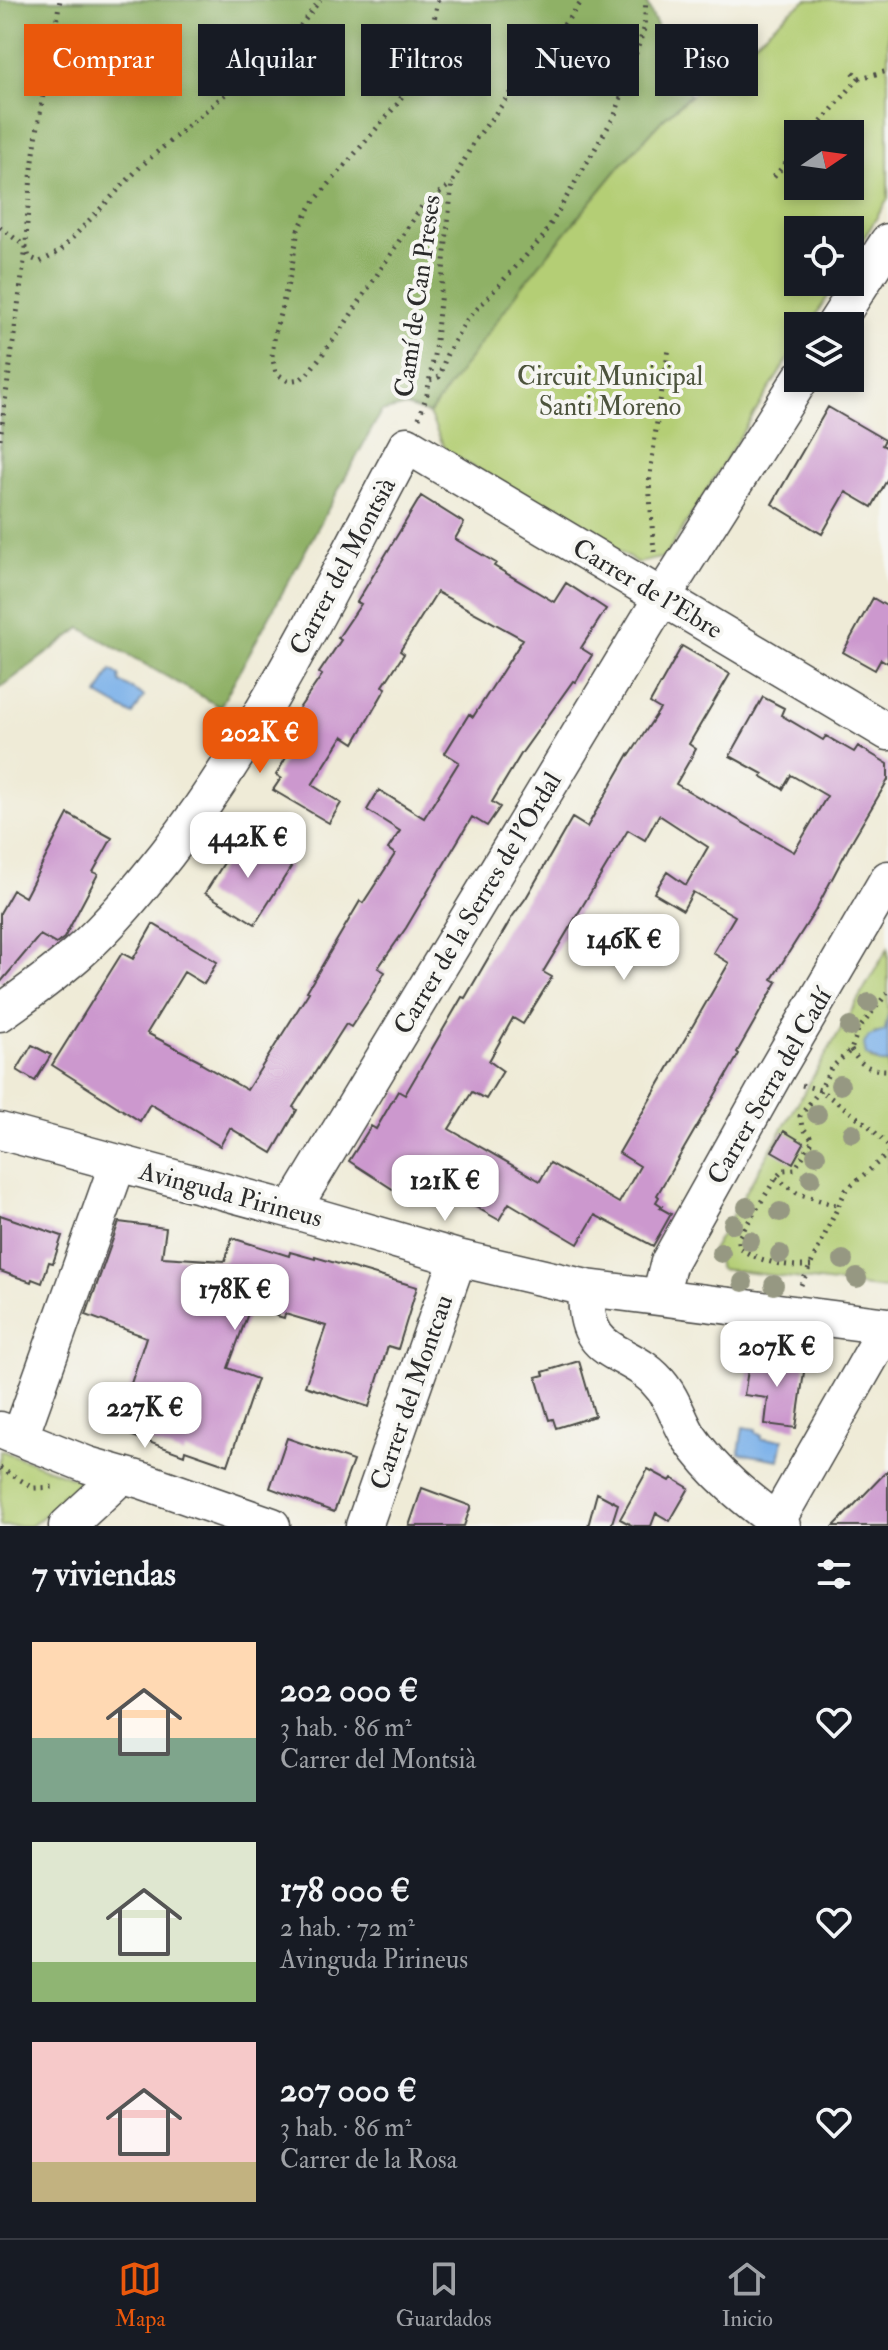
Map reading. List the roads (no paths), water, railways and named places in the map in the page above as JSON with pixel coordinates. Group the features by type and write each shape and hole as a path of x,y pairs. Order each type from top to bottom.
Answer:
{"street":[{"path":"843,312 888,242"},
{"name":"Carrer de la Serres de l'Ordal","path":"292,1210 663,596 792,392"},
{"name":"Carrer de l'Ebre","path":"407,445 888,732"},
{"name":"Carrer del Montsià","path":"0,1013 55,972 110,922 189,825 253,731 407,445"},
{"name":"Carrer Serra del Cadí","path":"660,1296 669,1262 888,879"},
{"name":"Avinguda Pirineus","path":"0,1131 458,1258 587,1288 888,1326"},
{"path":"118,1163 10,1434 78,1461 272,1526"},
{"name":"Carrer del Montcau","path":"364,1526 458,1258"},
{"path":"587,1288 587,1321 602,1346 637,1365 663,1387 689,1436 716,1473 777,1525 888,1326"},
{"path":"67,1526 122,1475"}],"water":[{"path":"111,670 119,675 120,682 144,696 133,715 98,695"},
{"path":"888,1015 888,1063 880,1063 866,1055 864,1044 869,1036 885,1031"},
{"path":"743,1427 756,1429 761,1439 783,1439 779,1460 739,1453"}],"park label":[{"name":"Circuit Municipal Santi Moreno","path":"610,391"}]}
